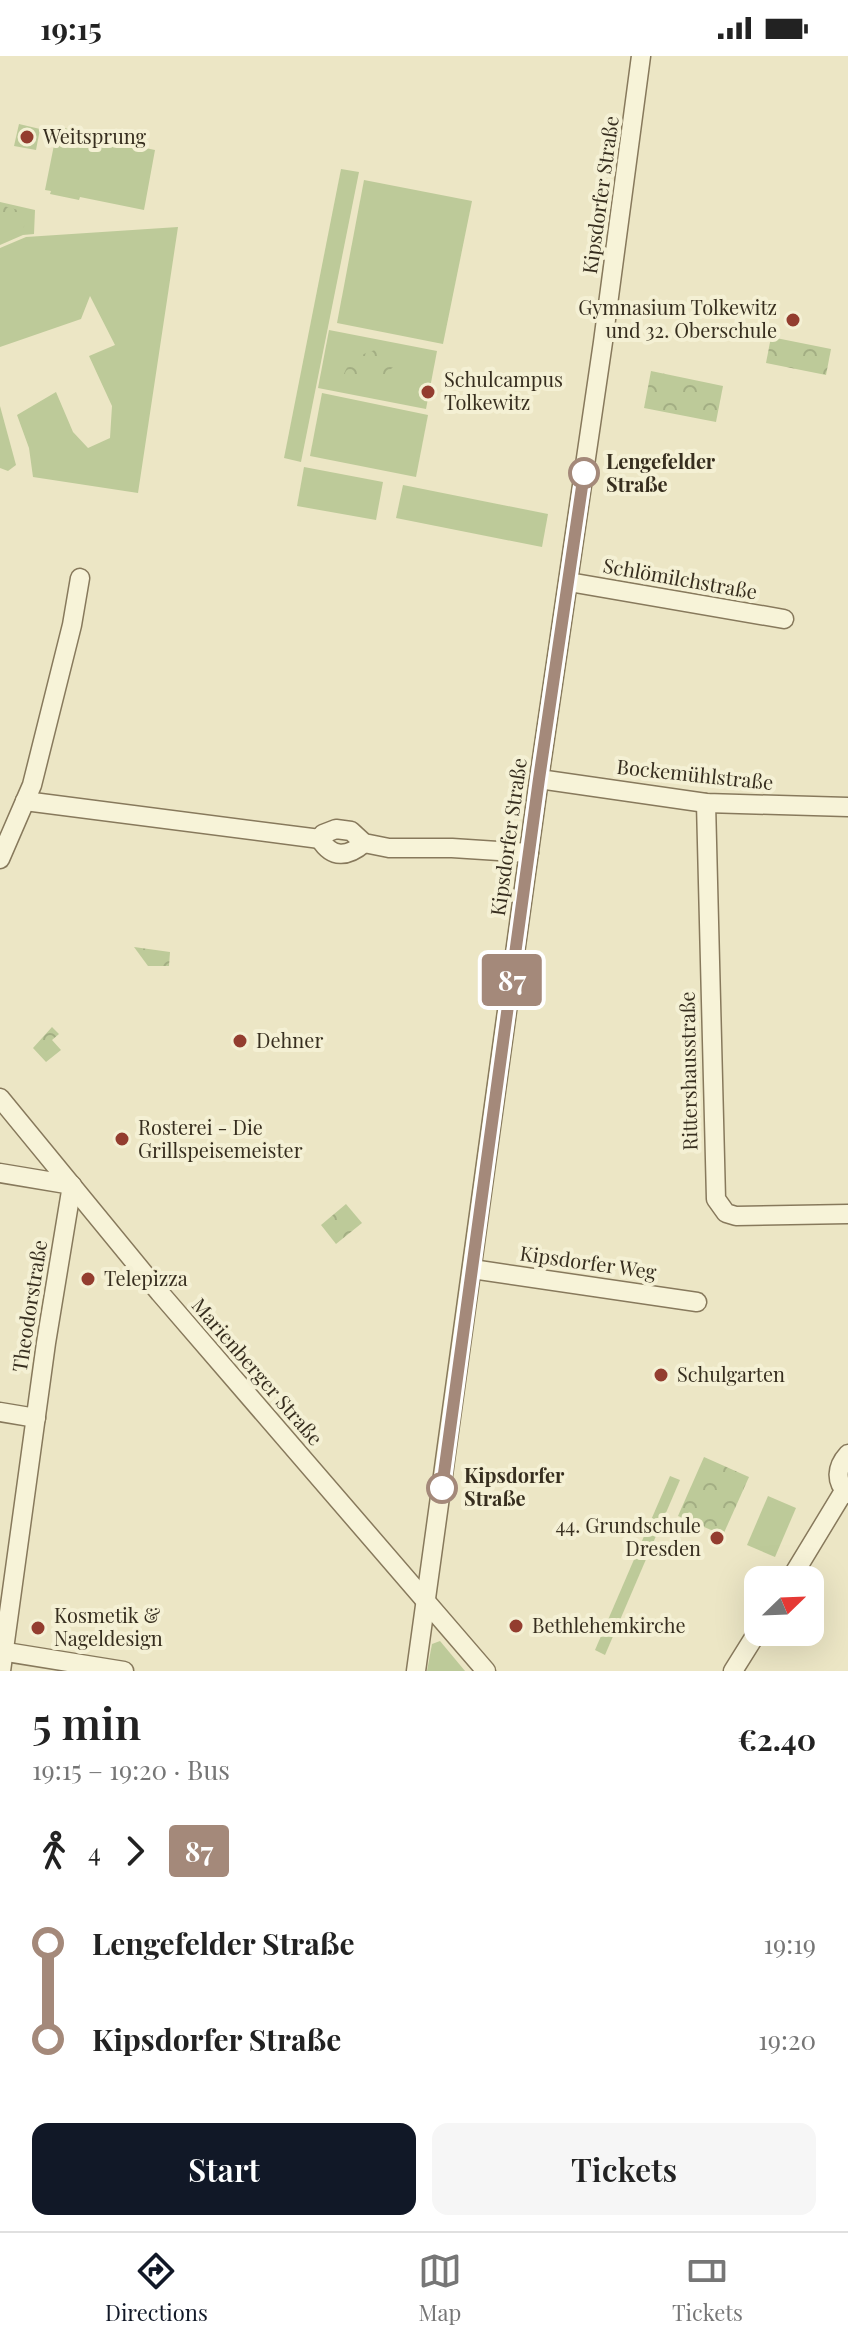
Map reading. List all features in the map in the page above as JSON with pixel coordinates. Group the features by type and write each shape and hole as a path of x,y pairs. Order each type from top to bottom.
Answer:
{"street":[{"name":"Kipsdorfer Straße","path":"416,1671 641,56"},
{"path":"0,859 32,785 72,625 80,578"},
{"name":"Schlömilchstraße","path":"569,582 784,619"},
{"name":"Bockemühlstraße","path":"539,779 706,803 848,807"},
{"path":"25,801 320,839 333,854 342,855 355,851 364,843 389,848 529,853"},
{"name":"Rittershausstraße","path":"706,803 716,1199 726,1213 736,1216 848,1214"},
{"name":"Marienberger Straße","path":"0,1098 160,1293 486,1671"},
{"path":"0,1173 72,1185"},
{"name":"Theodorstraße","path":"1,1671 72,1185"},
{"name":"Kipsdorfer Weg","path":"472,1269 697,1302"},
{"path":"0,1412 36,1418"},
{"path":"799,1566 846,1492 838,1472 848,1454"},
{"path":"733,1671 749,1646"},
{"path":"2,1651 124,1671"}],"green space":[{"name":"Weitsprung","path":"19,124 40,129 36,150 14,146"},
{"path":"64,128 155,150 144,210 80,197 79,200 50,194 51,191 45,190 57,130 63,131"},
{"path":"341,169 359,172 301,462 284,458"},
{"path":"364,180 472,201 443,344 337,323"},
{"path":"0,202 35,210 34,234 23,235 0,245"},
{"path":"0,205 25,212 24,227 0,237"},
{"path":"178,227 138,493 33,477 29,448 17,415 56,392 73,432 88,448 110,438 112,406 89,356 115,345 90,296 81,319 0,347 0,248 26,237"},
{"path":"329,330 437,351 426,409 318,388"},
{"path":"771,337 831,349 826,375 766,363"},
{"path":"375,350 395,354 398,363 379,378 365,384 357,385 343,378 354,360"},
{"path":"651,371 723,386 716,422 644,408"},
{"path":"322,393 428,415 416,477 310,456"},
{"path":"0,406 16,465 8,471 0,468"},
{"path":"304,467 383,482 376,520 297,506"},
{"path":"403,485 548,514 542,547 396,518"},
{"path":"134,947 170,952 169,966 148,966"},
{"path":"52,1027 59,1034 52,1040 61,1050 46,1062 33,1048"},
{"path":"346,1204 362,1223 336,1244 321,1225"},
{"path":"704,1457 749,1477 723,1535 678,1516"},
{"path":"670,1476 680,1480 605,1655 595,1650"},
{"path":"768,1496 796,1508 775,1557 747,1545"},
{"path":"440,1641 465,1671 427,1671 432,1644"}],"bus line":[{"name":"87","path":"442,1488 584,473"}],"place":[{"name":"Weitsprung","path":"27,137"},
{"name":"Gymnasium Tolkewitz und 32. Oberschule","path":"793,320"},
{"name":"Schulcampus Tolkewitz","path":"428,392"},
{"name":"Lengefelder Straße","path":"584,473"},
{"name":"Dehner","path":"240,1041"},
{"name":"Rosterei - Die Grillspeisemeister","path":"122,1139"},
{"name":"Telepizza","path":"88,1279"},
{"name":"Schulgarten","path":"661,1375"},
{"name":"Kipsdorfer Straße","path":"442,1488"},
{"name":"44. Grundschule Dresden","path":"717,1538"},
{"name":"Bethlehemkirche","path":"516,1626"},
{"name":"Kosmetik & Nageldesign","path":"38,1628"}]}
